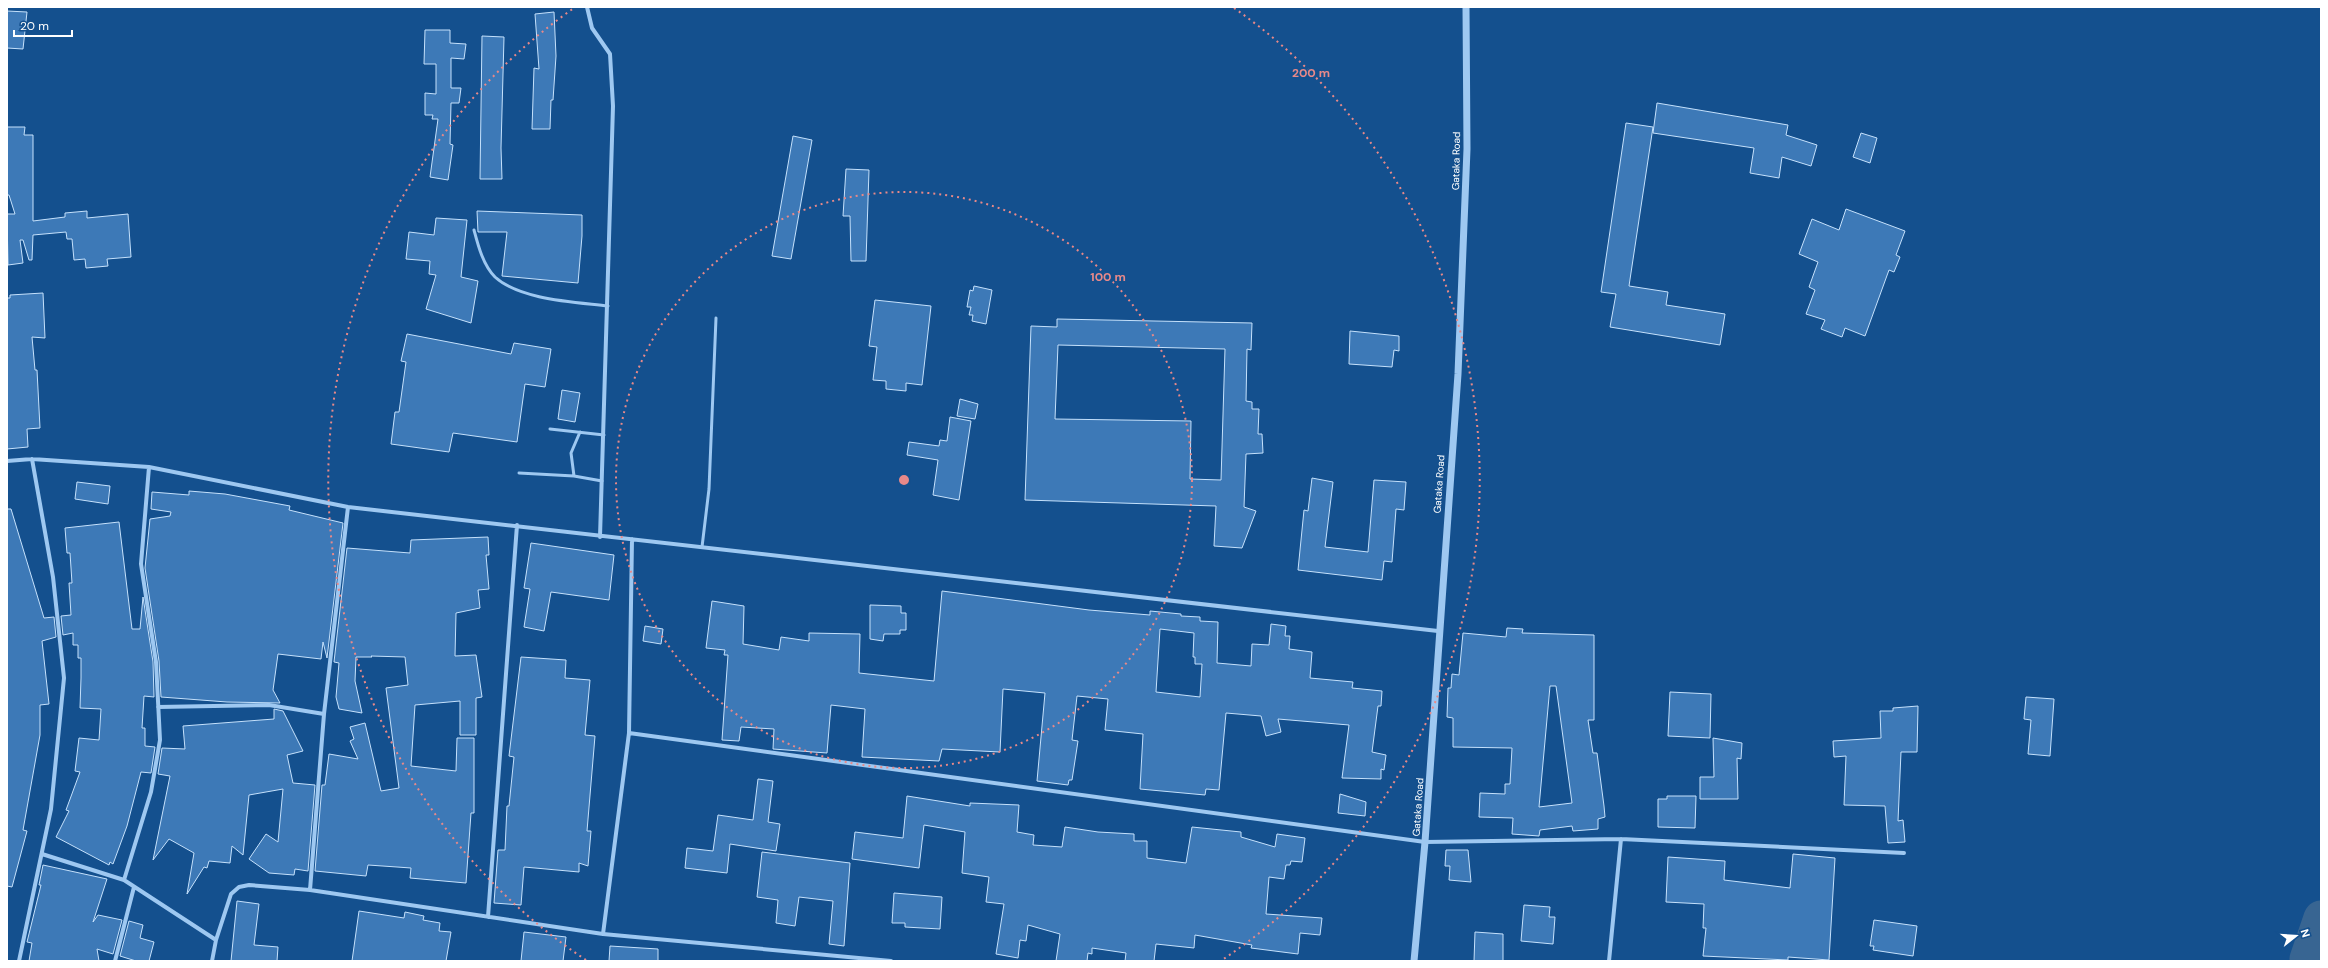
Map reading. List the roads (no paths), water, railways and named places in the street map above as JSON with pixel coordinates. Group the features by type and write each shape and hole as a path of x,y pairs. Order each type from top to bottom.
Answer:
{"street":[{"path":"587,7 592,28 607,47 611,62 613,106 600,537"},
{"name":"Gataka Road","path":"1414,961 1425,842 1438,631 1458,358 1467,149 1466,7"},
{"path":"7,461 32,458 148,466 348,507 517,525 600,537 1438,631"},
{"path":"19,961 51,809 64,678 54,577 32,458"},
{"path":"124,880 151,792 160,740 156,662 141,564 148,466"},
{"path":"310,890 324,714 348,507"},
{"path":"488,917 517,525"},
{"path":"603,934 629,733 632,540"},
{"path":"158,707 269,705 324,714"},
{"path":"629,733 1425,842 1621,839 1904,853"},
{"path":"1609,961 1621,839"},
{"path":"42,854 124,880 216,940"},
{"path":"212,961 216,940 231,894 239,887 249,885 310,890 603,934 891,961"},
{"path":"115,961 134,887"}],"lane":[{"path":"474,230 482,256 495,276 515,290 558,299 608,306"},
{"path":"702,548 709,489 716,318"},
{"path":"550,429 604,435"},
{"path":"574,476 571,453 580,432"},
{"path":"519,473 574,476 602,481"}],"waterway":[{"path":"2311,961 2307,959 2321,918"}]}
